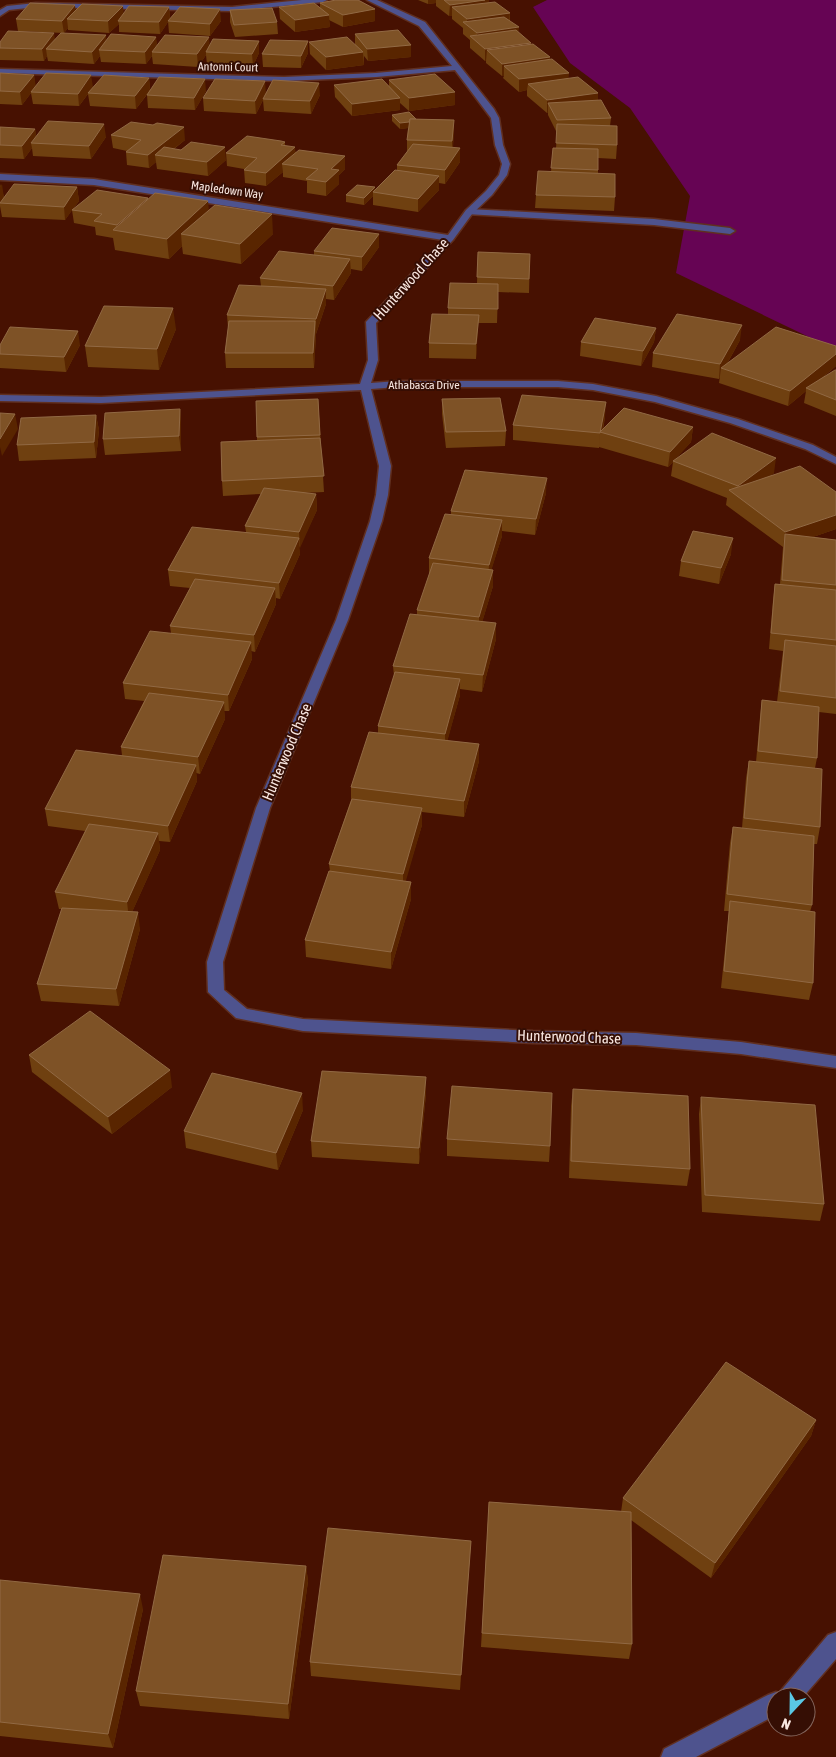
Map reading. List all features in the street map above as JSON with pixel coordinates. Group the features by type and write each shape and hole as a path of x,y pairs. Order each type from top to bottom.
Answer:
{"street":[{"path":"0,14 7,8 36,5 232,9 323,0"},
{"name":"Hunterwood Chase","path":"372,0 422,24 490,109 506,164 503,175 489,193 469,212 450,238 371,322 373,360 365,385 385,466 378,512 342,620 260,817 215,962 216,992 242,1014 303,1025 533,1037 636,1039 741,1048 836,1062"},
{"name":"Antonni Court","path":"0,71 284,80 456,68"},
{"name":"Mapledown Way","path":"0,177 94,182 450,238"},
{"path":"469,212 654,222 730,231"},
{"name":"Athabasca Drive","path":"0,398 110,400 302,391 365,385 558,384 593,387 656,399 734,421 809,447 836,461"},
{"path":"797,1687 836,1643"},
{"path":"672,1757 766,1708"}],"shaded area":[{"path":"547,0 836,0 836,350 676,273 690,196 630,108 570,63 533,7"}],"building":[{"path":"336,0 358,0 375,9 343,15 320,3"},
{"path":"444,0 485,0 450,5"},
{"path":"495,2 510,13 467,19 452,7"},
{"path":"30,3 75,5 62,21 16,19"},
{"path":"314,3 329,15 295,20 279,7"},
{"path":"82,4 123,6 108,21 67,19"},
{"path":"129,6 169,7 159,22 118,21"},
{"path":"180,7 220,9 210,24 168,21"},
{"path":"272,8 277,22 234,25 230,10"},
{"path":"504,17 519,27 477,33 463,22"},
{"path":"398,30 411,45 367,49 355,34"},
{"path":"516,30 531,43 485,49 470,36"},
{"path":"8,31 54,33 42,49 0,48 0,42"},
{"path":"61,33 106,35 92,52 46,49"},
{"path":"111,34 156,37 145,52 99,50"},
{"path":"165,35 209,37 197,54 152,52"},
{"path":"347,37 363,52 326,57 309,42"},
{"path":"213,39 259,41 252,54 206,52"},
{"path":"270,40 308,41 301,56 262,54"},
{"path":"533,44 550,57 502,64 487,50"},
{"path":"552,59 569,73 519,79 504,66"},
{"path":"0,73 34,75 20,92 0,91"},
{"path":"46,73 91,75 78,94 31,92"},
{"path":"435,74 455,92 409,98 389,80"},
{"path":"104,75 149,78 135,96 88,93"},
{"path":"159,77 205,79 194,98 147,95"},
{"path":"578,77 598,93 547,100 528,84"},
{"path":"215,79 265,81 255,101 203,98"},
{"path":"382,79 400,98 352,104 334,85"},
{"path":"273,80 319,83 310,101 263,99"},
{"path":"601,100 611,118 557,120 548,103"},
{"path":"409,112 416,119 400,123 392,115"},
{"path":"410,119 454,120 452,141 407,140"},
{"path":"48,121 104,124 89,146 31,143"},
{"path":"131,122 184,127 148,155 126,152 141,140 111,135"},
{"path":"557,124 617,126 617,145 556,143"},
{"path":"0,127 35,129 22,146 0,145"},
{"path":"247,136 281,141 285,142 281,145 295,147 266,173 244,170 257,158 226,153"},
{"path":"191,142 225,147 207,162 155,155 164,147 181,150"},
{"path":"413,144 460,148 445,170 397,165"},
{"path":"553,148 598,149 598,170 551,168"},
{"path":"299,150 345,156 331,169 339,170 326,182 306,179 318,169 282,164"},
{"path":"395,170 439,176 418,199 373,192"},
{"path":"538,171 615,174 615,197 536,195"},
{"path":"14,184 77,187 64,207 0,203"},
{"path":"357,185 375,187 364,198 346,195"},
{"path":"97,190 148,198 117,225 94,221 102,214 72,210"},
{"path":"155,193 208,201 167,239 113,230"},
{"path":"215,205 272,214 240,244 181,234"},
{"path":"332,228 379,234 362,257 314,251"},
{"path":"279,251 350,259 333,286 260,278"},
{"path":"478,252 530,254 529,279 477,277"},
{"path":"450,283 498,284 498,309 448,308"},
{"path":"239,285 326,289 316,319 227,315"},
{"path":"104,306 173,308 157,349 85,346"},
{"path":"432,314 479,315 476,344 429,343"},
{"path":"677,314 742,325 720,364 653,353"},
{"path":"595,318 656,328 643,351 581,342"},
{"path":"229,321 315,321 313,353 225,353"},
{"path":"10,327 78,331 64,357 0,354 0,345"},
{"path":"776,327 836,346 836,354 790,391 721,368"},
{"path":"835,370 836,400 806,388"},
{"path":"522,395 606,402 600,433 513,425"},
{"path":"500,398 506,431 446,432 442,399"},
{"path":"318,399 320,435 257,437 256,401"},
{"path":"624,408 693,427 670,452 600,432"},
{"path":"180,409 179,436 103,439 105,413"},
{"path":"0,413 15,414 0,439"},
{"path":"96,415 94,442 17,445 21,418"},
{"path":"712,433 776,458 738,486 673,461"},
{"path":"320,438 324,476 222,481 221,442"},
{"path":"800,466 836,492 836,515 785,532 729,490"},
{"path":"465,470 547,478 536,519 451,511"},
{"path":"264,488 316,494 299,532 245,526"},
{"path":"445,514 502,520 489,565 429,558"},
{"path":"192,527 299,538 279,583 168,570"},
{"path":"693,531 733,538 721,568 681,561"},
{"path":"785,534 836,540 836,585 782,580"},
{"path":"433,563 493,570 479,617 417,610"},
{"path":"195,579 275,588 254,635 170,626"},
{"path":"775,584 836,590 836,640 771,633"},
{"path":"410,614 496,623 483,675 393,666"},
{"path":"150,631 251,642 228,695 123,683"},
{"path":"785,640 836,646 836,698 780,691"},
{"path":"395,672 460,679 445,734 378,726"},
{"path":"149,693 224,702 198,757 121,747"},
{"path":"762,700 819,707 817,758 758,751"},
{"path":"369,732 479,744 464,801 351,787"},
{"path":"76,750 196,765 168,826 45,809"},
{"path":"749,761 822,769 820,827 744,818"},
{"path":"352,799 422,808 403,874 329,864"},
{"path":"89,824 158,833 127,902 55,892"},
{"path":"733,827 814,836 812,905 727,894"},
{"path":"329,871 411,882 391,952 305,940"},
{"path":"730,901 815,912 813,983 724,971"},
{"path":"62,908 138,912 116,989 37,984"},
{"path":"90,1011 170,1070 108,1117 29,1055"},
{"path":"322,1071 426,1077 419,1148 311,1141"},
{"path":"212,1073 302,1093 276,1153 184,1131"},
{"path":"452,1086 552,1093 550,1146 447,1139"},
{"path":"573,1089 688,1096 690,1169 571,1161"},
{"path":"701,1097 815,1105 824,1204 705,1195"},
{"path":"726,1362 816,1420 715,1563 623,1498"},
{"path":"489,1502 631,1512 632,1644 482,1633"},
{"path":"328,1528 471,1541 461,1675 310,1662"},
{"path":"163,1555 306,1566 288,1704 136,1691"},
{"path":"0,1580 140,1594 108,1734 0,1722"}]}
